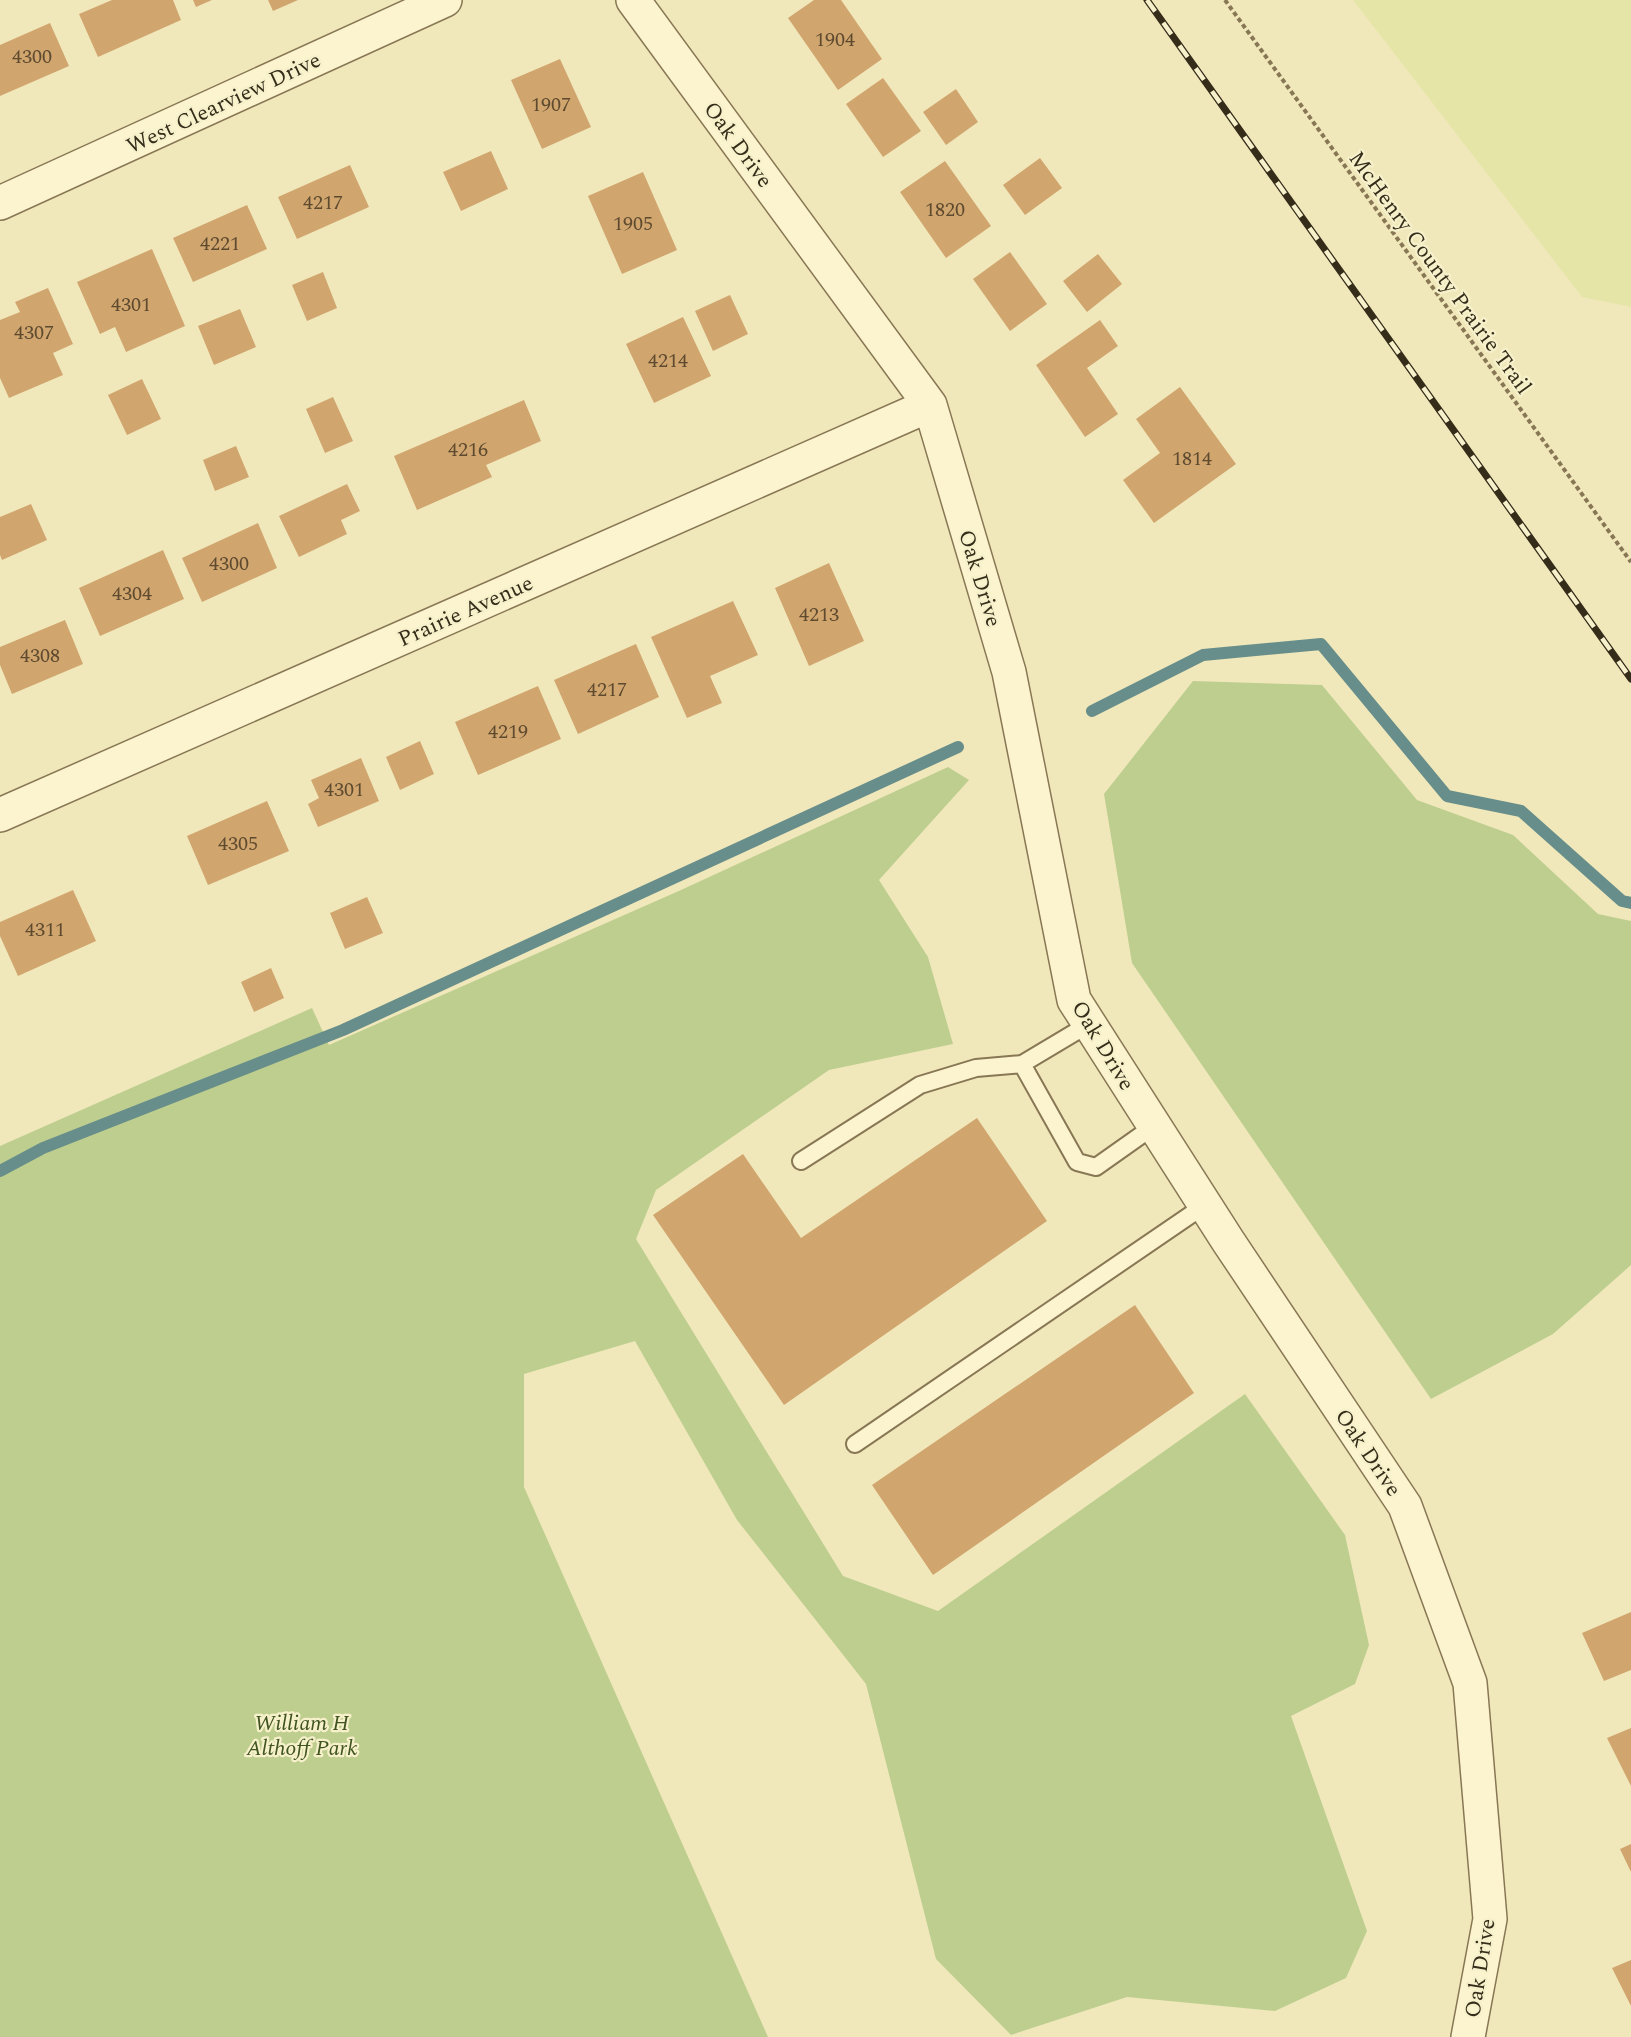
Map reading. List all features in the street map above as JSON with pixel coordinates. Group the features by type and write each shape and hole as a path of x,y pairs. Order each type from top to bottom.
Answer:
{"street":[{"name":"West Clearview Drive","path":"0,203 445,0"},
{"name":"Oak Drive","path":"633,0 930,405 1009,672 1074,1000 1205,1205 1405,1506 1470,1683 1490,1919 1468,2037"},
{"name":"Prairie Avenue","path":"0,815 930,405"}],"lane":[{"path":"801,1161 920,1085 976,1068 1022,1064 1089,1024"},
{"path":"1022,1064 1077,1162 1096,1167 1154,1126"},
{"path":"855,1444 1205,1205"}],"path":[{"name":"McHenry County Prairie Trail","path":"1225,0 1631,562"}],"shaded area":[{"path":"1353,0 1631,0 1631,307 1582,297"}],"green space":[{"path":"1193,681 1322,685 1417,800 1513,835 1598,914 1631,921 1631,1265 1553,1334 1431,1399 1132,963 1104,794"},
{"name":"William H Althoff Park","path":"948,767 969,780 879,880 928,957 953,1044 829,1070 656,1190 636,1239 843,1576 938,1611 1245,1394 1345,1535 1369,1645 1355,1684 1291,1716 1367,1931 1346,1978 1275,2011 1127,1997 1011,2035 936,1959 866,1684 737,1520 635,1341 524,1374 524,1487 768,2037 0,2037 0,1146 312,1008 329,1045 681,890"}],"building":[{"path":"112,0 173,0 181,20 98,57 79,14"},
{"path":"193,0 212,0 196,7"},
{"path":"268,0 298,0 273,11"},
{"path":"814,0 841,0 882,59 838,90 788,18"},
{"path":"50,23 69,66 0,96 0,45"},
{"path":"560,59 591,127 542,149 511,80"},
{"path":"883,78 921,131 883,157 846,104"},
{"path":"956,89 978,122 946,145 923,112"},
{"path":"491,151 508,189 461,211 443,172"},
{"path":"1040,158 1062,188 1025,215 1003,185"},
{"path":"945,161 991,226 946,258 900,192"},
{"path":"350,165 369,207 297,239 278,197"},
{"path":"643,172 677,250 622,274 588,196"},
{"path":"247,205 267,249 193,282 173,238"},
{"path":"152,249 185,326 126,352 115,327 100,334 77,282"},
{"path":"1010,252 1047,304 1010,331 973,279"},
{"path":"1098,254 1122,284 1087,312 1063,281"},
{"path":"323,272 337,308 307,321 292,285"},
{"path":"48,288 73,344 53,353 63,375 9,398 0,378 0,320 20,312 15,302"},
{"path":"730,295 748,334 713,351 695,311"},
{"path":"240,309 256,347 214,365 198,326"},
{"path":"683,317 711,376 654,403 626,344"},
{"path":"1100,320 1118,346 1087,368 1118,414 1085,437 1036,365"},
{"path":"142,379 161,419 127,435 108,395"},
{"path":"1180,387 1236,464 1154,523 1123,480 1160,453 1136,419"},
{"path":"333,397 353,441 325,453 306,409"},
{"path":"524,400 541,441 486,465 492,477 417,510 394,456"},
{"path":"236,446 249,477 215,491 203,460"},
{"path":"347,484 360,511 341,520 347,534 299,557 279,516"},
{"path":"31,504 47,540 2,560 0,517"},
{"path":"258,523 277,568 202,602 182,558"},
{"path":"163,550 184,599 100,636 79,588"},
{"path":"829,563 864,641 809,666 775,588"},
{"path":"733,601 758,655 710,676 722,703 687,718 651,637"},
{"path":"65,620 83,664 12,694 0,665 0,647"},
{"path":"636,644 659,697 578,734 554,680"},
{"path":"538,686 561,739 478,775 455,722"},
{"path":"420,741 434,774 400,790 386,757"},
{"path":"361,758 379,801 318,827 308,804 319,798 311,780"},
{"path":"267,801 289,851 208,885 187,836"},
{"path":"73,890 96,941 18,976 0,936 0,922"},
{"path":"367,897 383,933 345,949 330,913"},
{"path":"271,968 284,998 254,1012 241,982"},
{"path":"977,1118 1047,1221 784,1405 653,1215 743,1154 801,1238"},
{"path":"1135,1305 1194,1393 933,1575 872,1485"},
{"path":"1631,1612 1631,1670 1604,1681 1582,1633"},
{"path":"1631,1728 1631,1786 1607,1738"},
{"path":"1631,1844 1631,1872 1620,1849"},
{"path":"1631,1960 1631,2006 1612,1968"}],"waterway":[{"path":"1092,711 1203,655 1321,644 1447,796 1521,811 1622,901 1631,903"},
{"path":"0,1171 43,1148 343,1030 958,747"}],"railway":[{"path":"1147,0 1631,679"}]}
